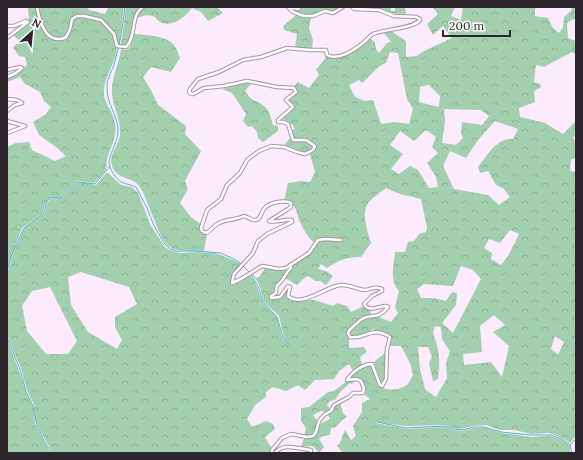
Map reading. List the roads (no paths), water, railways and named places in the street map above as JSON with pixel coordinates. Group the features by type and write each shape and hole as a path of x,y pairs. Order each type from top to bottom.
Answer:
{"street":[{"path":"37,7 44,28 52,38 64,38 69,32 72,19 77,16 84,16 101,20 114,34 117,46 126,48 132,40 137,12 143,7"},
{"path":"288,7 294,9 298,9 300,7"},
{"path":"288,7 298,14 308,16 325,11 333,14 344,7"},
{"path":"341,240 318,240 309,253 286,268 279,269 262,266 232,283 234,274 253,253 260,239 292,222 292,220 281,220 274,222 269,221 291,207 291,204 280,202 265,208 256,220 244,216 238,220 219,223 206,233 202,231 201,228 207,210 221,199 227,185 240,173 247,160 260,151 271,146 284,147 305,154 315,148 313,144 306,140 293,140 288,124 278,122 282,115 293,107 286,100 297,91 291,87 277,87 251,81 204,88 193,94 190,94 189,90 198,79 216,74 243,60 261,57 282,49 292,48 326,50 329,56 340,56 350,52 373,34 419,23 420,20 416,17 394,16 379,10 354,9 352,7"},
{"path":"7,26 14,26 26,21 28,22 7,38"},
{"path":"7,70 20,66 22,68 16,73 7,77"},
{"path":"7,99 17,100 22,104 15,105 7,110"},
{"path":"7,121 25,126 7,133"},
{"path":"274,453 272,450 282,438 291,434 307,437 312,436 316,432 321,418 334,405 349,397 353,393 363,393 364,388 361,381 356,379 347,380 354,372 366,364 372,364 380,385 382,386 386,379 387,349 390,340 388,335 379,333 371,332 355,338 350,337 348,333 360,318 379,316 387,309 388,307 386,306 374,308 367,307 364,304 372,296 382,291 380,288 376,287 365,290 353,286 338,285 304,299 296,300 288,296 290,287 288,286 280,297 271,298 271,296 276,293 278,284 291,268 290,266"},
{"path":"274,453 278,449 284,447 311,450 309,453"}],"waterway":[{"path":"125,7 118,48 107,83 108,99 115,115 118,127 117,137 109,159 111,171 119,181 136,187 154,226 164,243 170,249 176,251 221,253 238,261 249,272"},
{"path":"7,271 12,254 24,228 44,213 49,198 61,197 78,182 95,184 110,166"},
{"path":"251,275 258,286 263,302 277,317 282,334 289,345"},
{"path":"7,337 21,372 26,392 34,407 36,422 44,441 52,453"},
{"path":"377,422 406,428 446,426 453,429 462,430 474,427 484,427 501,432 530,435 550,435 562,439 570,445"},
{"path":"572,453 570,445 576,439"}]}
